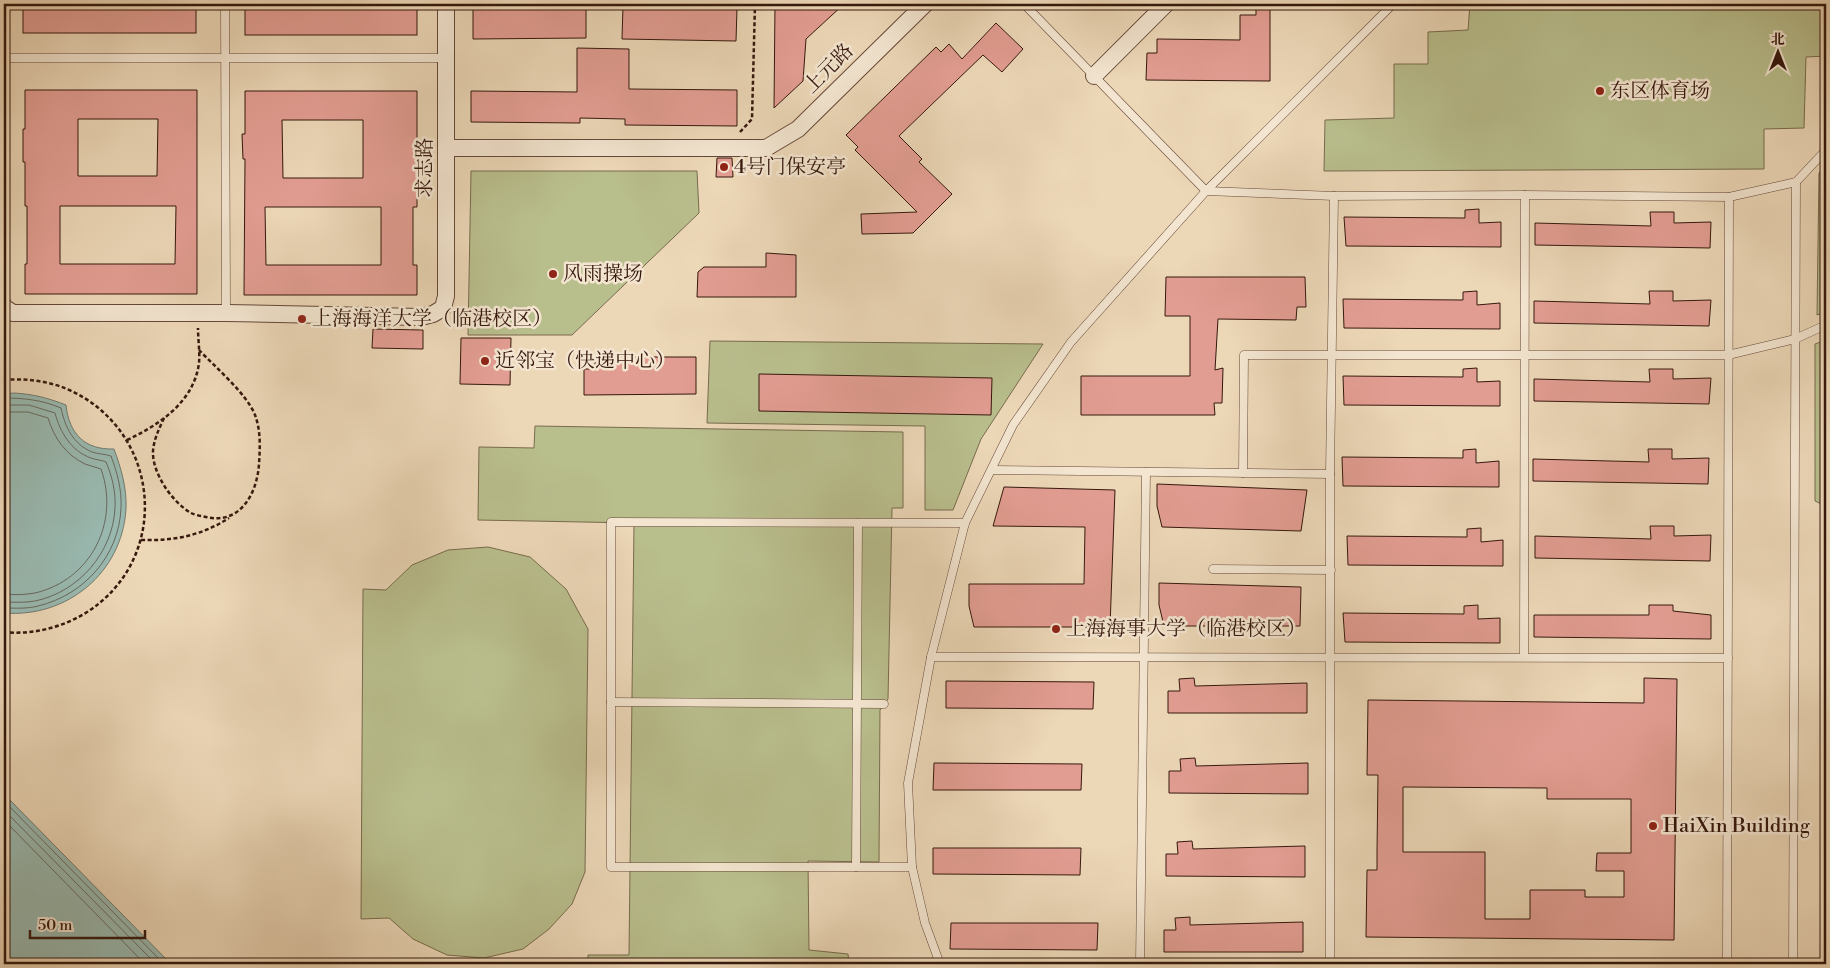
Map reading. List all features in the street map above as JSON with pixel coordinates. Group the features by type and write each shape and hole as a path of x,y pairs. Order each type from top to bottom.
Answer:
{"street":[{"name":"求志路","path":"226,313 421,317 433,314 443,308 446,296 446,4"},
{"name":"上元路","path":"446,148 766,148 798,129 925,4"},
{"path":"1094,76 1166,4"},
{"path":"8,309 226,313"}],"lane":[{"path":"225,4 226,313"},
{"path":"1024,4 1206,190 1334,196 1729,197 1796,182 1826,150"},
{"path":"940,964 925,923 912,868 908,783 931,657 965,523 1013,425 1071,342 1206,190 1394,4"},
{"path":"4,58 446,58"},
{"path":"1793,964 1796,182"},
{"path":"1524,657 1525,195"},
{"path":"1330,964 1330,474 1334,196"},
{"path":"1727,964 1729,197"},
{"path":"1243,473 1244,355 1728,355 1795,339 1826,324"},
{"path":"992,470 1330,474"},
{"path":"1140,964 1146,472"},
{"path":"912,868 611,868 611,522 965,523"},
{"path":"856,868 858,523"},
{"path":"1213,569 1331,570"},
{"path":"931,657 1144,659 1331,657 1728,658"},
{"path":"611,702 884,704"}],"path":[{"path":"752,119 755,4"},
{"path":"127,440 147,431 175,410 192,388 198,364 198,313"},
{"path":"140,540 180,539 199,534 230,517 246,503 256,486 260,439 255,415 242,396 198,350"},
{"path":"4,380 44,382 77,394 105,414 127,440 138,464 144,489 145,506 140,540 127,572 117,586 92,610 77,618 44,630 4,632"},
{"path":"164,418 156,436 153,452 156,471 164,486 192,513 213,518 230,517"}],"green space":[{"name":"东区体育场","path":"1470,4 1826,4 1826,56 1806,57 1804,128 1764,129 1764,169 1324,171 1325,120 1394,118 1394,64 1428,64 1428,32 1468,30"},
{"path":"1826,166 1826,312 1817,315 1819,173"},
{"name":"风雨操场","path":"471,171 697,171 699,213 572,335 468,335"},
{"path":"1826,340 1826,506 1815,501 1815,344"},
{"path":"710,341 1043,344 981,439 953,510 925,510 925,426 707,423"},
{"path":"535,426 903,432 903,508 892,508 888,699 880,710 879,862 808,861 809,950 848,954 849,964 588,964 588,955 629,955 634,523 478,520 479,447 534,448"},
{"path":"488,547 530,557 566,589 588,629 585,872 572,904 549,929 523,949 484,958 447,955 413,939 389,918 361,919 363,589 386,590 412,565 448,550"}],"water":[{"path":"4,394 28,394 66,405 71,424 80,438 95,447 114,449 126,493 126,509 122,532 114,553 102,571 87,587 69,599 49,608 27,613 4,613"},
{"path":"4,794 171,964 4,964"}],"building":[{"path":"23,4 196,4 196,33 23,33"},
{"path":"473,4 586,4 586,38 473,39"},
{"path":"775,4 844,4 806,39 803,81 774,108"},
{"path":"1256,4 1270,4 1270,81 1146,80 1147,53 1157,53 1157,39 1240,40 1240,15 1256,15"},
{"path":"245,5 417,5 417,35 245,35"},
{"path":"623,6 737,8 736,41 622,39"},
{"path":"996,23 1023,49 1002,72 983,55 899,136 922,159 919,162 952,194 913,233 862,234 861,214 917,212 855,150 858,147 846,135 936,47 941,52 949,44 962,59"},
{"path":"577,48 629,49 629,89 737,90 737,126 625,125 625,119 580,118 580,123 471,122 471,91 577,92"},
{"path":"25,90 197,90 197,294 25,294 27,206 25,206 23,129 25,129","holes":["78,119 158,119 157,176 78,176","60,206 176,206 175,264 60,264"]},
{"path":"245,91 417,91 417,207 413,207 413,265 417,265 417,295 244,295 245,159 243,159 242,134 245,134","holes":["282,120 363,120 363,178 283,178","265,207 381,207 381,265 266,265"]},
{"name":"4号门保安亭","path":"717,158 732,158 733,177 716,177"},
{"path":"1479,209 1479,223 1501,222 1501,247 1346,246 1344,217 1465,218 1465,210"},
{"path":"1650,212 1674,212 1674,223 1711,222 1710,248 1535,245 1535,223 1651,226"},
{"path":"766,253 796,255 796,297 697,297 698,272 704,267 766,267"},
{"path":"1166,277 1305,277 1306,307 1297,307 1296,320 1218,319 1215,370 1223,368 1222,403 1214,403 1215,415 1081,415 1081,376 1190,376 1190,316 1165,316"},
{"path":"1477,291 1477,305 1500,303 1500,329 1344,328 1343,299 1463,300 1463,292"},
{"path":"1649,291 1673,291 1673,301 1711,300 1709,326 1534,323 1534,301 1650,304"},
{"path":"373,329 423,330 423,349 372,348"},
{"name":"近邻宝（快递中心）","path":"461,338 511,338 510,385 460,384"},
{"path":"595,357 696,357 696,394 584,395 584,369 595,369"},
{"path":"1477,368 1477,382 1500,381 1500,406 1344,405 1343,376 1463,377 1463,369"},
{"path":"1649,369 1673,369 1673,379 1711,378 1709,404 1534,401 1534,379 1650,382"},
{"path":"759,374 992,378 991,415 759,411"},
{"path":"1476,449 1476,463 1499,461 1499,487 1343,486 1342,457 1463,458 1463,450"},
{"path":"1648,449 1672,449 1672,459 1709,458 1708,484 1533,481 1533,459 1649,462"},
{"path":"1157,484 1307,490 1301,531 1162,527 1157,506"},
{"path":"1004,487 1115,490 1110,627 974,627 969,606 969,584 1084,584 1085,527 993,526"},
{"path":"1650,526 1674,526 1674,536 1711,535 1710,561 1535,558 1535,536 1651,539"},
{"path":"1481,528 1481,542 1503,540 1503,566 1348,565 1347,536 1467,537 1467,529"},
{"path":"1159,583 1301,587 1300,626 1164,626 1159,605"},
{"path":"1478,605 1478,619 1500,618 1500,643 1345,642 1343,613 1464,614 1464,606"},
{"path":"1649,605 1673,605 1673,611 1711,615 1711,639 1534,637 1534,615 1649,615"},
{"path":"1194,678 1195,686 1307,683 1307,713 1168,713 1168,691 1180,691 1179,679"},
{"name":"HaiXin Building","path":"1644,678 1677,679 1674,940 1366,937 1367,870 1377,870 1378,775 1367,775 1368,700 1644,703","holes":["1403,787 1547,788 1547,799 1631,799 1631,853 1597,853 1596,871 1624,871 1624,897 1585,897 1585,890 1530,890 1530,919 1485,919 1485,852 1403,852"]},
{"path":"946,681 1094,682 1093,709 946,708"},
{"path":"1195,758 1196,766 1308,763 1308,794 1169,793 1169,771 1181,771 1180,759"},
{"path":"934,763 1082,764 1081,790 933,790"},
{"path":"1192,841 1193,849 1305,846 1305,877 1166,876 1166,854 1178,854 1177,842"},
{"path":"933,848 1081,848 1080,875 933,874"},
{"path":"1190,917 1190,925 1303,922 1303,952 1164,952 1164,930 1176,930 1175,918"},
{"path":"951,923 1098,923 1097,950 950,949"}],"place":[{"name":"东区体育场","path":"1600,91"},
{"name":"4号门保安亭","path":"724,167"},
{"name":"风雨操场","path":"553,274"},
{"name":"上海海洋大学（临港校区）","path":"302,319"},
{"name":"近邻宝（快递中心）","path":"485,361"},
{"name":"上海海事大学（临港校区）","path":"1056,629"},
{"name":"HaiXin Building","path":"1653,826"}]}
